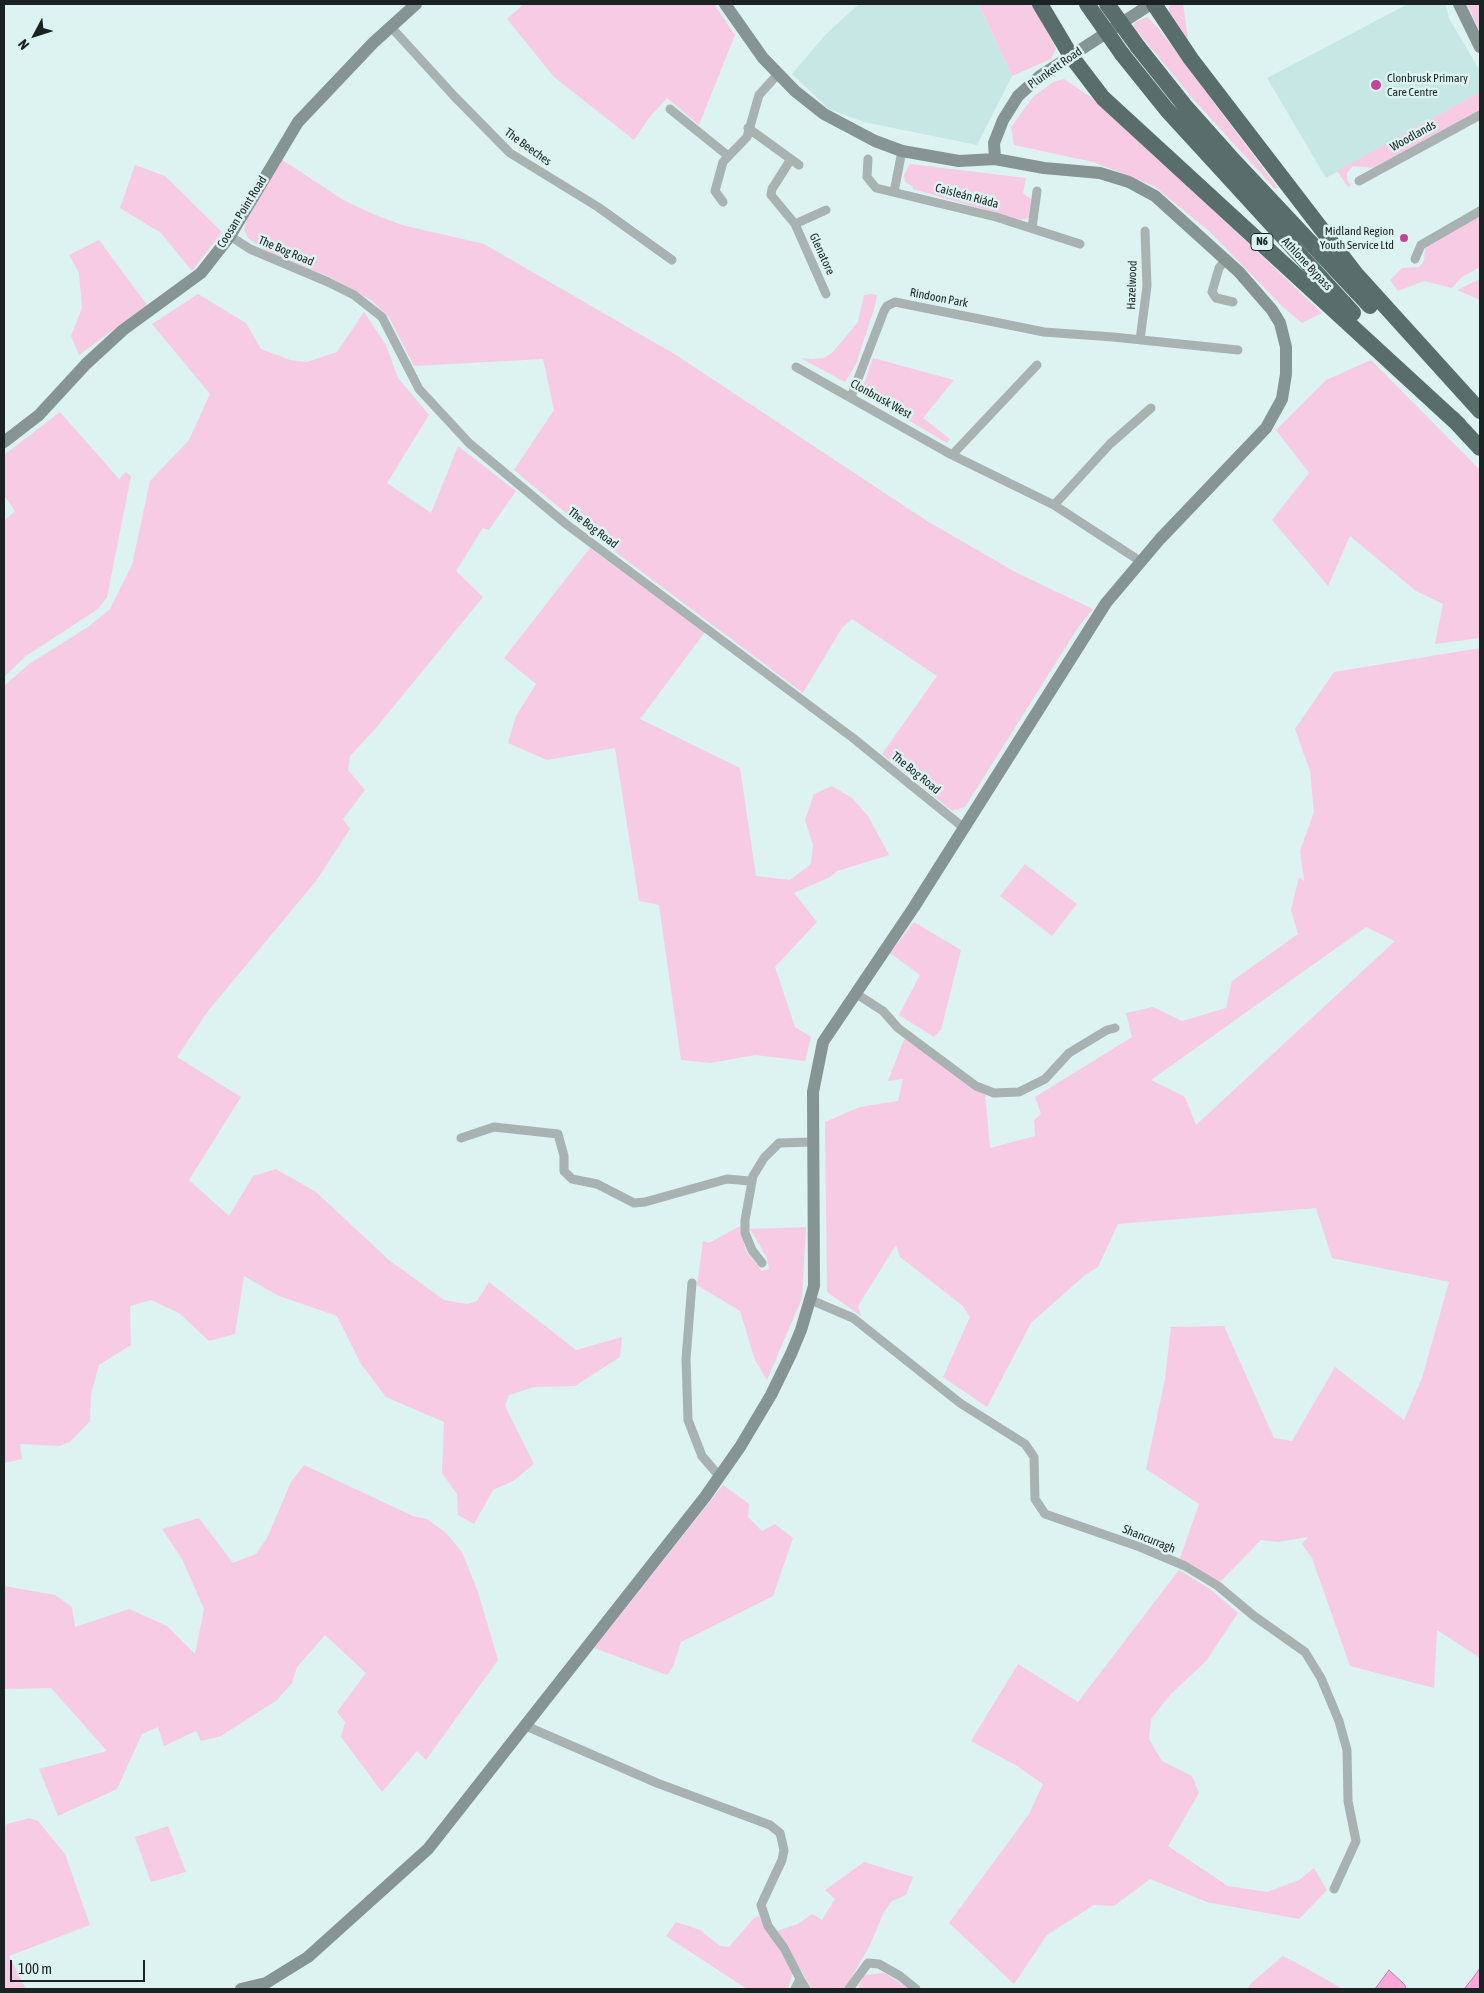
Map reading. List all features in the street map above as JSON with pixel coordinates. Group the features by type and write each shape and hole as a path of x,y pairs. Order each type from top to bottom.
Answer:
{"highway":[{"name":"N6","path":"1040,4 1071,56 1103,98 1150,143 1258,238 1459,425"},
{"name":"Athlone Bypass","path":"1087,4 1122,54 1167,110 1262,216 1480,448"},
{"name":"Athlone Bypass","path":"1107,4 1185,106 1234,161 1480,422"},
{"path":"1153,4 1191,59 1356,274 1480,411"}],"street":[{"name":"Coosan Point Road","path":"4,442 39,415 86,364 123,330 201,273 230,236 298,122 350,65 416,4"},
{"path":"241,1989 266,1982 308,1957 428,1849 720,1477 771,1395 801,1330 811,1300 814,1286 813,1092 823,1042 964,828 1106,603 1160,538 1256,440 1274,418 1282,400 1287,360 1284,336 1280,323 1267,303 1226,259 1163,202 1133,184 1100,173 1044,168 995,160 959,161 902,151 855,131 824,114 778,74 725,4"},
{"name":"Plunkett Road","path":"995,160 994,143 1003,120 1018,96 1040,76 1153,4"},
{"path":"1459,4 1480,47"},
{"name":"The Beeches","path":"391,27 510,153 598,207 672,260"},
{"path":"723,202 716,194 715,188 723,162 727,155 745,140 761,93 778,74"},
{"path":"670,109 727,155"},
{"name":"Woodlands","path":"1359,181 1480,115"},
{"path":"748,128 800,165"},
{"path":"894,192 902,151"},
{"name":"Glenatore","path":"791,159 772,189 771,195 795,224 826,294"},
{"name":"Caisleán Riáda","path":"868,159 866,173 876,188 955,206 1080,244"},
{"path":"1032,228 1037,190"},
{"name":"Glenatore","path":"795,224 826,210"},
{"path":"1415,259 1421,245 1480,211"},
{"name":"Hazelwood","path":"1140,340 1147,286 1145,231"},
{"name":"The Bog Road","path":"230,236 250,250 345,291 376,312 382,317 391,332 410,375 420,389 476,449 566,524 853,738 964,828"},
{"path":"1226,259 1217,273 1212,292 1216,298 1233,302"},
{"name":"Rindoon Park","path":"851,396 884,311 887,306 895,302 1044,332 1140,340"},
{"path":"1140,340 1238,350"},
{"path":"952,455 1037,365"},
{"name":"Clonbrusk West","path":"796,367 851,396 952,455 1054,505 1140,561"},
{"path":"1054,505 1110,444 1151,408"},
{"path":"855,992 883,1011 898,1028 976,1086 994,1093 1020,1092 1045,1079 1069,1053 1107,1030 1115,1028"},
{"path":"461,1138 494,1127 558,1134 564,1156 564,1171 572,1179 597,1184 634,1202 645,1202 727,1179 750,1181"},
{"path":"762,1264 752,1250 746,1233 750,1181 764,1158 779,1143 812,1142"},
{"path":"692,1283 686,1359 688,1420 702,1456 720,1477"},
{"name":"Shancurragh","path":"811,1300 853,1318 960,1403 1028,1446 1034,1456 1035,1499 1045,1514 1140,1546 1185,1566 1218,1586 1254,1616 1305,1652 1321,1678 1339,1721 1348,1750 1348,1801 1356,1840 1334,1889"},
{"path":"526,1726 658,1782 770,1825 780,1832 784,1850 782,1860 761,1906 768,1926 784,1948 806,1989"},
{"path":"850,1989 868,1963 879,1964 900,1976 916,1989"},
{"path":"795,1989 800,1979"}],"shaded area":[{"path":"524,4 714,4 735,35 699,125 667,98 649,118 634,140 554,77 507,19"},
{"path":"859,4 979,4 1012,76 977,145 864,122 829,109 792,74 826,34"},
{"path":"979,4 1032,4 1056,49 1051,59 1012,76"},
{"path":"1170,4 1183,4 1189,45 1168,14"},
{"name":"Clonbrusk Primary Care Centre","path":"1408,4 1445,4 1449,18 1480,71 1480,92 1326,178 1267,78"},
{"path":"1467,4 1480,4 1480,32"},
{"path":"1147,17 1159,29 1278,188 1274,188 1192,98 1133,26 1136,22"},
{"path":"1064,79 1101,104 1322,313 1302,323 1283,307 1209,231 1154,186 1093,162 1014,145 1011,127 1033,97 1053,82"},
{"path":"1480,92 1480,111 1375,168 1353,166 1347,173 1347,180 1351,185 1348,187 1337,171"},
{"path":"281,159 345,201 373,214 402,225 484,244 676,355 927,521 1017,573 1093,609 1079,626 965,807 952,811 882,754 937,676 852,619 842,628 803,693 589,532 514,470 554,410 543,359 414,366 389,317 371,300 330,277 271,254 248,238 244,229 247,219"},
{"path":"910,164 1026,178 1023,193 1031,199 1030,218 1020,220 913,189 913,187 905,182 904,175"},
{"path":"135,165 165,176 222,232 192,271 161,233 120,208"},
{"path":"1480,215 1480,267 1462,277 1452,288 1424,281 1398,291 1390,280 1402,268 1419,267 1424,261 1425,248 1429,244"},
{"path":"99,240 147,305 79,355 71,336 82,308 79,273 69,255"},
{"path":"1480,279 1480,300 1457,290"},
{"path":"198,294 246,323 261,349 290,360 307,362 337,352 364,312 386,345 398,378 429,415 387,483 431,513 458,446 516,491 489,530 483,528 456,571 483,597 376,728 350,756 348,770 365,790 343,819 350,829 316,881 208,1011 177,1057 241,1097 189,1180 229,1216 253,1176 276,1169 316,1192 389,1260 444,1300 467,1304 477,1301 489,1282 576,1350 622,1337 620,1357 575,1386 534,1387 509,1395 505,1406 534,1464 513,1481 493,1490 474,1524 458,1515 457,1494 442,1473 444,1422 386,1397 361,1364 337,1316 279,1296 244,1276 235,1334 209,1341 179,1313 151,1300 130,1306 131,1345 99,1365 91,1394 90,1421 70,1442 59,1446 20,1444 22,1459 4,1463 4,686 29,664 88,627 110,609 132,565 150,481 189,440 210,394 152,324"},
{"path":"864,295 877,295 875,306 856,364 845,382 793,354 801,358 812,359 824,358 832,353 858,322"},
{"path":"873,358 954,380 923,418 950,439 947,443 861,392"},
{"path":"1371,360 1480,470 1480,638 1435,644 1443,604 1416,591 1350,536 1328,586 1272,520 1309,473 1276,430 1326,380"},
{"path":"60,412 119,479 126,472 131,476 107,597 98,609 26,656 4,677 4,521 15,511 4,495 4,455"},
{"path":"590,548 705,632 640,719 740,768 756,876 790,880 811,864 813,845 805,820 814,794 832,786 852,798 868,816 889,855 837,871 830,877 794,893 817,922 775,967 795,1027 811,1037 805,1061 755,1055 711,1063 681,1060 659,905 639,901 615,748 547,760 508,743 516,716 536,684 504,658"},
{"path":"1480,648 1480,1658 1437,1630 1434,1688 1350,1666 1312,1558 1302,1544 1308,1537 1278,1542 1261,1540 1219,1583 1179,1561 1199,1504 1146,1469 1165,1379 1171,1327 1224,1326 1274,1438 1292,1441 1335,1367 1404,1420 1422,1378 1449,1282 1332,1258 1316,1208 1118,1224 1098,1267 1085,1275 1031,1323 987,1407 943,1377 970,1317 963,1306 900,1257 896,1245 858,1306 861,1316 827,1292 825,1122 860,1107 898,1101 903,1079 888,1081 905,1037 985,1093 990,1148 1035,1136 1034,1120 1041,1114 1035,1097 1132,1037 1126,1013 1153,1007 1182,1021 1226,1008 1232,981 1298,934 1291,910 1299,877 1304,881 1300,851 1314,812 1310,771 1295,729 1334,672","holes":["1366,927 1395,941 1196,1125 1185,1097 1151,1080"]},
{"path":"1025,864 1077,904 1052,936 1000,896"},
{"path":"914,922 961,950 941,1030 934,1037 899,1015 920,975 890,953"},
{"path":"740,1226 746,1251 762,1271 769,1269 767,1258 750,1229 806,1227 802,1298 767,1380 755,1360 740,1311 697,1285 703,1241 709,1243"},
{"path":"304,1465 413,1516 427,1519 446,1533 462,1552 478,1592 498,1660 426,1760 417,1751 382,1792 341,1737 345,1722 337,1712 366,1673 325,1635 297,1667 292,1683 277,1700 221,1736 201,1741 196,1731 164,1746 158,1727 142,1734 117,1789 58,1816 39,1769 107,1751 51,1688 4,1689 4,1586 55,1595 72,1607 75,1627 129,1609 167,1626 195,1654 204,1609 182,1559 162,1529 199,1518 233,1563 256,1554 267,1538 291,1482"},
{"path":"723,1485 749,1504 748,1517 762,1531 775,1524 793,1538 773,1596 681,1642 673,1667 667,1675 594,1648"},
{"path":"1179,1570 1210,1589 1238,1613 1206,1661 1170,1695 1151,1719 1149,1739 1162,1761 1192,1776 1199,1793 1168,1846 1228,1886 1267,1892 1299,1880 1314,1868 1327,1890 1299,1919 1207,1902 1150,1879 1114,1906 1094,1905 1047,1935 1014,1984 949,1923 1029,1814 1043,1784 1017,1766 971,1741 1018,1664 1078,1702"},
{"path":"29,1818 38,1821 65,1854 90,1925 9,1956 26,1989 4,1989 4,1825"},
{"path":"168,1826 186,1872 151,1882 135,1837"},
{"path":"864,1862 913,1877 906,1895 892,1901 884,1912 870,1945 845,1989 812,1989 777,1931 798,1924 812,1914 822,1920 835,1899 825,1890"},
{"path":"759,1916 793,1972 788,1989 747,1989 666,1936 676,1922 700,1930 720,1946 729,1947 753,1919"},
{"path":"1283,1956 1343,1989 1248,1989 1250,1984"},
{"path":"1480,1968 1480,1989 1464,1989 1473,1978"},
{"path":"1389,1970 1405,1985 1406,1989 1375,1989"},
{"path":"885,1973 909,1989 858,1989 864,1975"}],"place":[{"name":"Clonbrusk Primary Care Centre","path":"1376,85"},
{"name":"Midland Region Youth Service Ltd","path":"1404,238"}]}
